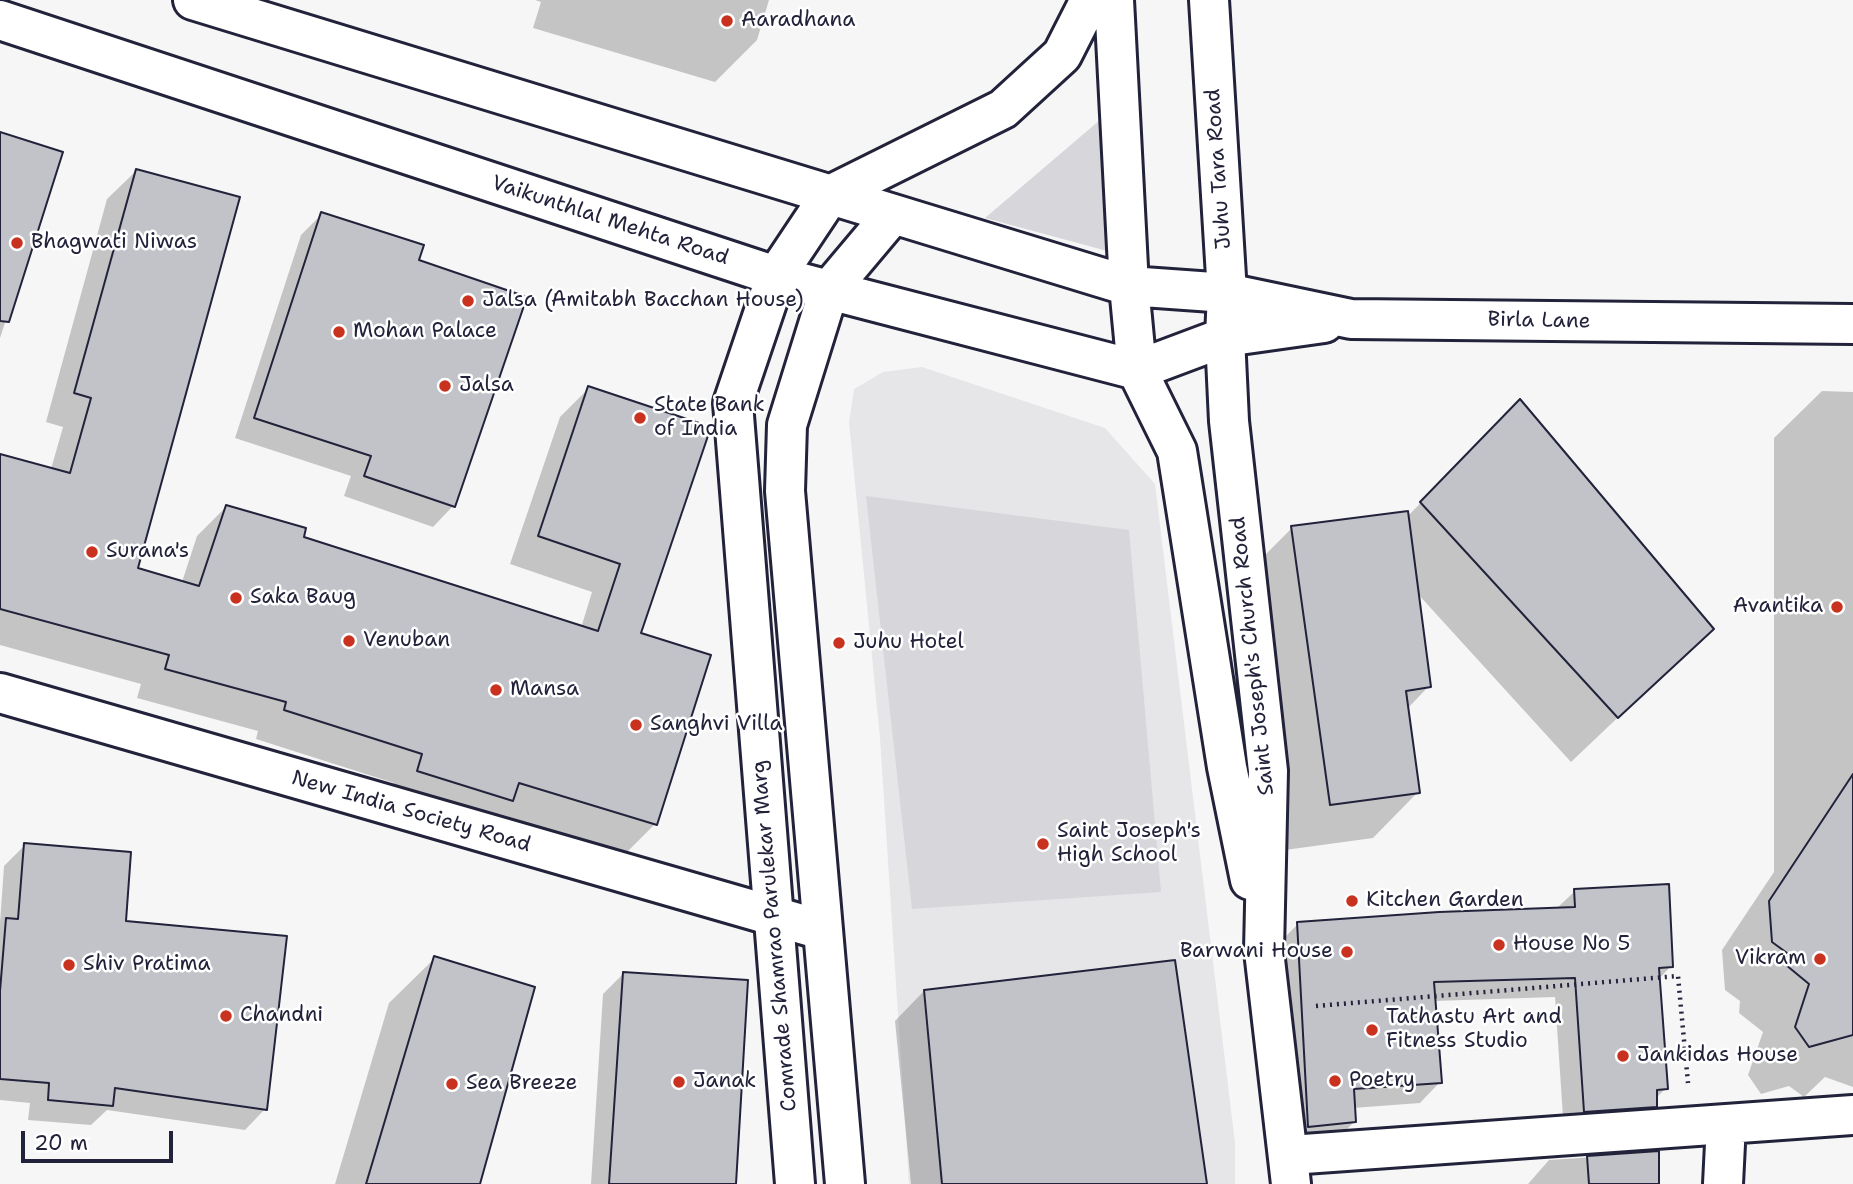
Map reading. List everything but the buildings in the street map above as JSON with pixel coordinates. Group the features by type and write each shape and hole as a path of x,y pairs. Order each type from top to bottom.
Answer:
{"street":[{"path":"193,0 830,195 1003,109 1062,54 1090,0"},
{"path":"1114,0 1129,286 1137,370 1177,451 1227,767 1264,951"},
{"name":"Juhu Tara Road","path":"1209,0 1227,293 1225,337"},
{"name":"Vaikunthlal Mehta Road","path":"0,20 776,276 1137,370"},
{"name":"Birla Lane","path":"830,195 1129,286 1227,293 1351,318 1853,324"},
{"name":"Comrade Shamrao Parulekar Marg","path":"795,1184 733,403 776,276 830,195"},
{"path":"845,1184 785,491 787,425 829,290 893,214"},
{"path":"1137,370 1225,337 1351,318"},
{"name":"Saint Joseph's Church Road","path":"1225,337 1230,434 1268,771 1264,951 1291,1169"},
{"name":"New India Society Road","path":"0,694 822,930"},
{"path":"1291,1169 1709,1125 1853,1115"},
{"path":"1709,1125 1723,1184"}],"path":[{"path":"1273,1010 1678,976 1709,1125"}],"shaded area":[{"path":"1107,114 1122,255 985,218"},
{"name":"Saint Joseph's High School","path":"922,367 1105,428 1155,484 1235,1143 1235,1184 909,1184 880,738 849,422 854,389 883,372"},
{"path":"866,496 1129,530 1161,892 912,909"}],"place":[{"name":"Aaradhana","path":"727,21"},
{"name":"Bhagwati Niwas","path":"17,243"},
{"name":"Jalsa (Amitabh Bacchan House)","path":"468,301"},
{"name":"Mohan Palace","path":"339,332"},
{"name":"Jalsa","path":"445,386"},
{"name":"State Bank of India","path":"640,418"},
{"name":"Surana's","path":"92,552"},
{"name":"Saka Baug","path":"236,598"},
{"name":"Avantika","path":"1837,607"},
{"name":"Venuban","path":"349,641"},
{"name":"Juhu Hotel","path":"839,643"},
{"name":"Mansa","path":"496,690"},
{"name":"Sanghvi Villa","path":"636,725"},
{"name":"Saint Joseph's High School","path":"1043,844"},
{"name":"Kitchen Garden","path":"1352,901"},
{"name":"House No 5","path":"1499,945"},
{"name":"Barwani House","path":"1347,952"},
{"name":"Vikram","path":"1820,959"},
{"name":"Shiv Pratima","path":"69,965"},
{"name":"Chandni","path":"226,1016"},
{"name":"Tathastu Art and Fitness Studio","path":"1372,1030"},
{"name":"Jankidas House","path":"1623,1056"},
{"name":"Poetry","path":"1335,1081"},
{"name":"Janak","path":"679,1082"},
{"name":"Sea Breeze","path":"452,1084"}]}
